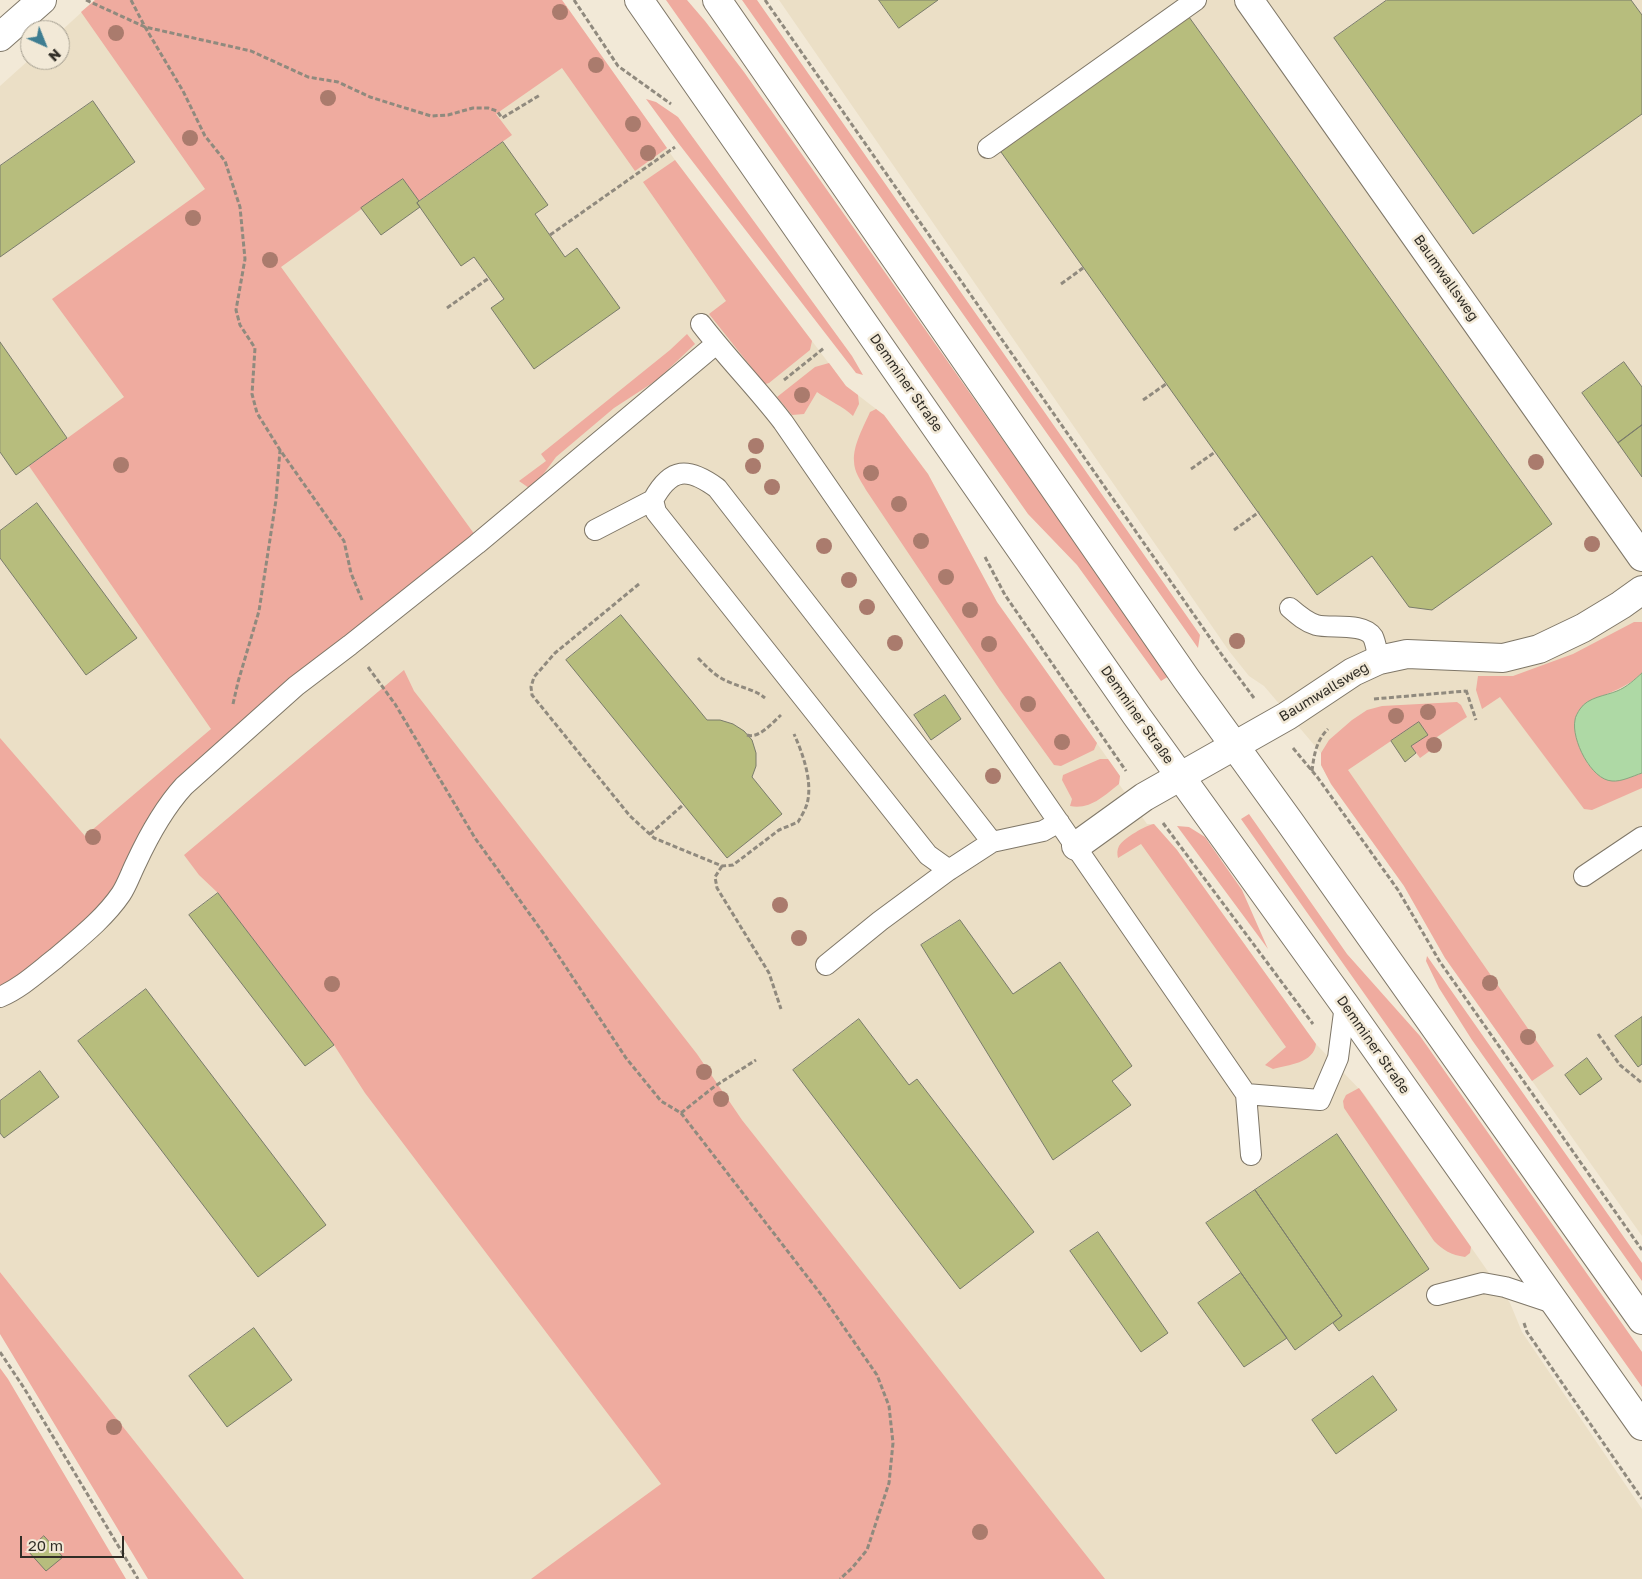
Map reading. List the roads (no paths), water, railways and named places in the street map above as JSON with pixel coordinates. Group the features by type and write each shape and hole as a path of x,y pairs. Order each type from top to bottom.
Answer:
{"main road":[{"path":"0,37 42,0"},
{"name":"Demminer Straße","path":"639,0 1132,709 1345,1005 1642,1426"},
{"path":"717,0 1181,672 1642,1320"},
{"name":"Baumwallsweg","path":"1249,0 1642,556"},
{"name":"Baumwallsweg","path":"1076,846 1132,805 1274,723 1353,672 1379,660 1407,654 1503,658 1539,649 1583,628 1642,590"}],"lane":[{"path":"988,148 1196,0"},
{"path":"701,324 783,422 1246,1094 1251,1155"},
{"path":"0,997 30,979 78,939 103,915 121,894 151,831 170,801 184,786 296,686 477,544 716,344"},
{"path":"595,530 653,500 667,480 679,473 694,474 716,488 992,842"},
{"path":"653,500 656,512 928,855 949,870"},
{"path":"1290,608 1301,618 1317,625 1347,627 1367,631 1373,637 1379,660"},
{"path":"826,965 880,921 949,870 992,842 1043,831 1059,822"},
{"path":"1584,876 1642,837"},
{"path":"1246,1094 1320,1100 1338,1058 1345,1005"},
{"path":"1437,1295 1483,1283 1505,1287 1556,1304"}]}
